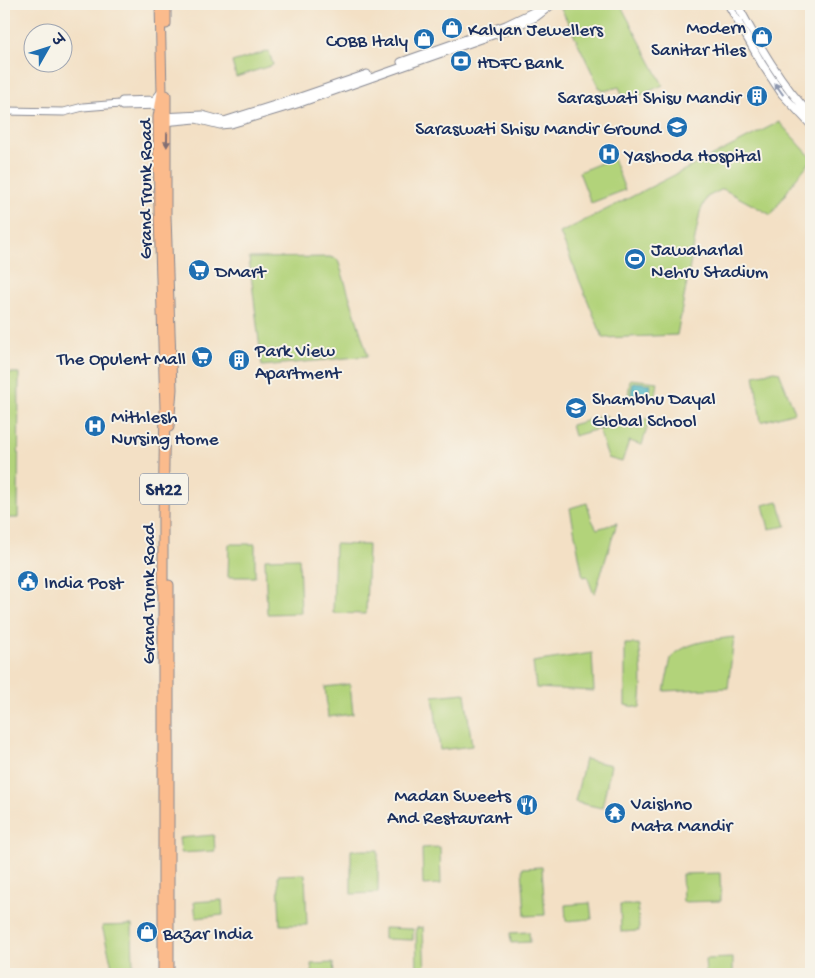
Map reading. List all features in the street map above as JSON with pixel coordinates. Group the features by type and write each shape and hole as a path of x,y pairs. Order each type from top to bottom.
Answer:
{"highway":[{"name":"Grand Trunk Road","path":"160,4 163,105"},
{"name":"Grand Trunk Road","path":"163,974 162,636 165,408 159,215 166,4"},
{"name":"Grand Trunk Road","path":"162,119 172,389 169,503 169,974"}],"street":[{"path":"162,119 196,115 218,120 228,120 495,29 527,16 545,4"},
{"path":"162,119 196,119 225,125 281,109 507,30 536,17 553,4"},
{"path":"728,4 762,64 782,94 811,125"},
{"path":"738,4 770,61 796,98 811,115"},
{"path":"120,104 122,101 155,100 162,92"},
{"path":"4,111 64,112 83,107 120,104 122,106 163,105"}],"green space":[{"path":"559,4 620,4 663,85 625,102 619,87 604,91 600,89"},
{"path":"269,51 273,65 236,77 232,62"},
{"path":"779,122 811,157 811,161 797,177 771,215 723,189 707,197 700,212 677,335 603,338 560,233"},
{"path":"613,158 625,190 591,203 579,172"},
{"path":"330,257 337,259 339,263 368,356 262,366 249,258"},
{"path":"779,372 795,412 761,422 754,375"},
{"path":"4,373 19,373 18,518 4,518"},
{"path":"630,379 658,382 655,400 628,397"},
{"path":"606,415 609,426 574,436 571,425"},
{"path":"650,418 642,445 629,441 622,462 608,458 599,430"},
{"path":"778,501 786,526 769,529 763,505"},
{"path":"587,503 597,529 617,523 595,593 587,576 583,577 570,508"},
{"path":"229,544 255,544 255,577 228,577"},
{"path":"335,544 368,545 366,614 333,613"},
{"path":"299,558 301,613 267,614 265,559"},
{"path":"734,637 728,688 664,691 671,658 677,652 700,642"},
{"path":"625,644 639,644 642,676 640,708 625,705"},
{"path":"592,653 594,691 536,688 533,662"},
{"path":"350,684 353,714 328,717 325,687"},
{"path":"465,693 472,746 440,750 433,696"},
{"path":"585,759 611,765 602,808 575,802"},
{"path":"214,835 215,851 181,853 179,838"},
{"path":"440,847 441,884 423,885 422,848"},
{"path":"351,850 378,850 378,893 351,894"},
{"path":"542,867 545,915 525,916 522,868"},
{"path":"720,873 721,901 683,902 682,874"},
{"path":"305,874 307,925 280,925 278,875"},
{"path":"222,900 223,915 196,918 194,902"},
{"path":"590,903 592,919 566,921 565,905"},
{"path":"620,905 638,905 639,931 621,932"},
{"path":"132,925 133,967 114,974 102,926"},
{"path":"423,927 425,974 417,974 416,928"},
{"path":"384,928 413,929 413,940 384,939"},
{"path":"529,932 530,942 511,943 510,933"},
{"path":"733,958 733,974 706,974 705,959"},
{"path":"333,963 334,974 312,974 311,964"}],"water":[{"path":"633,382 651,384 649,397 631,395"}],"place":[{"name":"Kalyan Jewellers","path":"452,28"},
{"name":"Modern Sanitar tiles","path":"762,37"},
{"name":"COBB Italy","path":"424,39"},
{"name":"HDFC Bank","path":"461,61"},
{"name":"Saraswati Shisu Mandir","path":"757,96"},
{"name":"Saraswati Shisu Mandir Ground","path":"677,127"},
{"name":"Yashoda Hospital","path":"609,154"},
{"name":"Jawaharlal Nehru Stadium","path":"635,259"},
{"name":"DMart","path":"199,270"},
{"name":"The Opulent Mall","path":"202,357"},
{"name":"Park View Apartment","path":"239,360"},
{"name":"Shambhu Dayal Global School","path":"576,408"},
{"name":"Mithlesh Nursing Home","path":"95,426"},
{"name":"India Post","path":"28,581"},
{"name":"Madan Sweets And Restaurant","path":"527,805"},
{"name":"Vaishno Mata Mandir","path":"615,813"},
{"name":"Bazar India","path":"147,932"}]}
